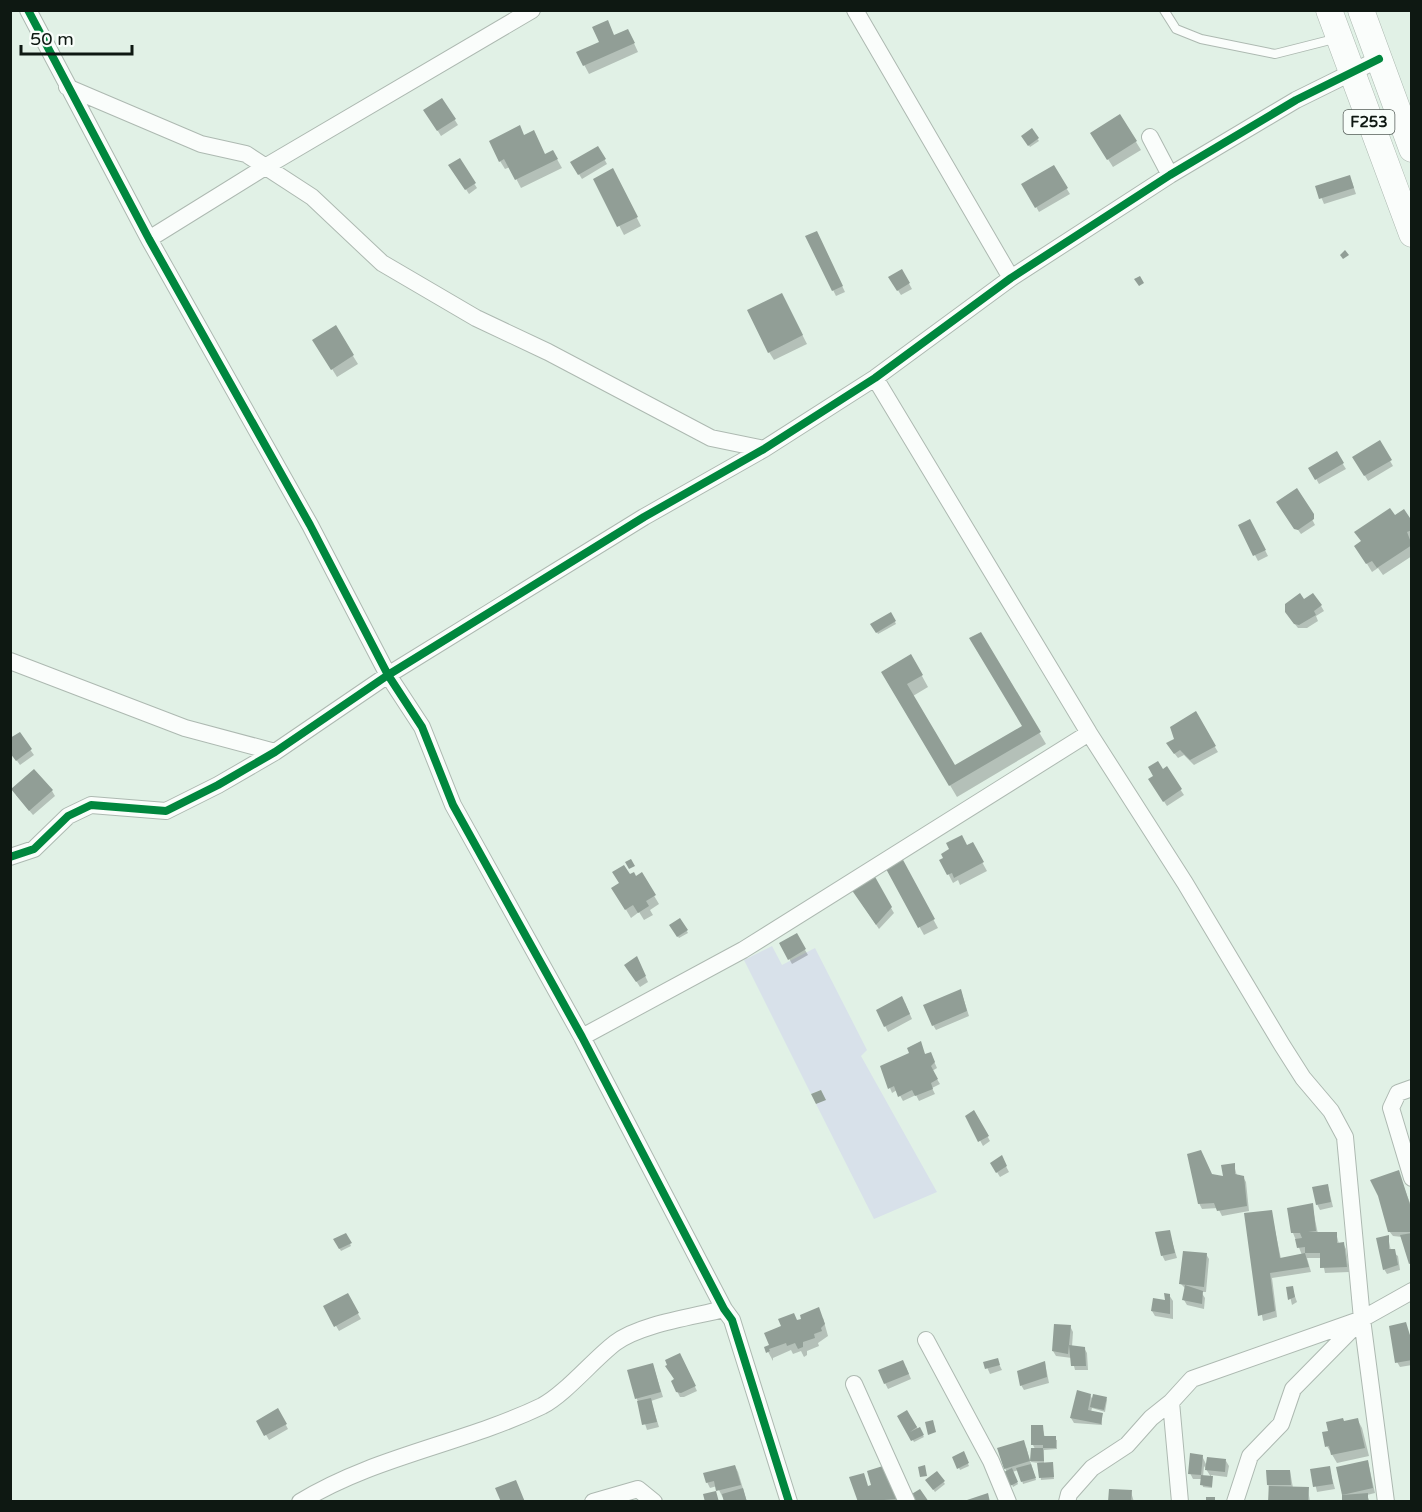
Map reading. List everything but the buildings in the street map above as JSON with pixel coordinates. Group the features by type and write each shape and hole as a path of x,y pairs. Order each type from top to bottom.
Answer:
{"main road":[{"name":"F253","path":"1329,10 1412,234"},
{"name":"F253","path":"1361,10 1411,147"}],"street":[{"path":"28,10 149,239 310,525 388,675 422,727 453,805 504,892 548,980 582,1037 724,1309 732,1320 789,1502"},
{"path":"149,239 265,167 532,10"},
{"path":"855,10 1011,278"},
{"path":"10,857 34,849 68,816 91,805 166,811 275,752 388,675 645,517 764,449 875,378 1011,278 1170,176 1296,100 1378,59"},
{"path":"67,87 201,144 246,154 312,197 382,263 476,318 548,352 711,438 764,449"},
{"path":"1150,137 1170,176"},
{"path":"875,378 1089,733 1185,883 1303,1078 1331,1112 1346,1137 1362,1319 1386,1502"},
{"path":"10,661 185,728 275,752"},
{"path":"582,1037 743,950 1089,733"},
{"path":"1412,1088 1398,1093 1391,1108 1412,1179"},
{"path":"1068,1502 1070,1494 1092,1468 1127,1445 1151,1418 1171,1402 1192,1379 1362,1319 1412,1291"},
{"path":"300,1502 362,1469 488,1427 544,1405 617,1342 636,1332 724,1309"},
{"path":"1235,1502 1250,1456 1281,1424 1293,1389 1362,1319"},
{"path":"926,1340 992,1461 1008,1502"},
{"path":"854,1384 907,1502"},
{"path":"1171,1402 1180,1502"},
{"path":"593,1502 638,1489 654,1502"}],"lane":[{"path":"1164,10 1176,29 1201,39 1275,54 1338,38"}],"shaded area":[{"path":"772,946 782,965 815,948 867,1050 861,1056 937,1192 874,1219 816,1104 825,1100 821,1090 811,1094 744,960"}],"cycle path":[{"path":"28,10 149,239 310,525 388,675 422,727 453,805 582,1037 724,1309 732,1320 789,1502"},
{"path":"10,857 34,849 68,816 91,805 166,811 218,785 275,752 388,675 644,517 764,449 875,378 1011,278 1170,175 1296,100 1379,59"}]}
